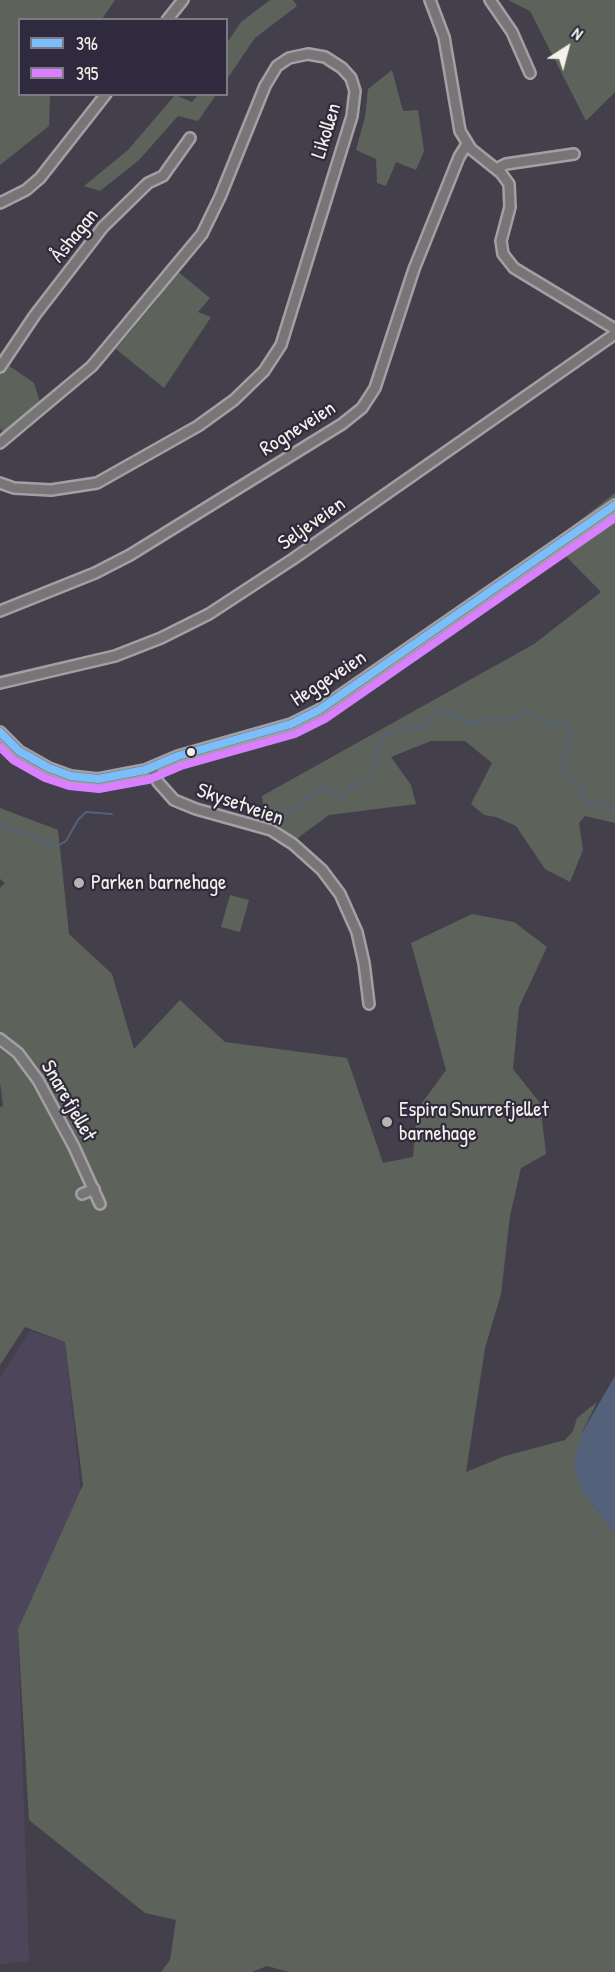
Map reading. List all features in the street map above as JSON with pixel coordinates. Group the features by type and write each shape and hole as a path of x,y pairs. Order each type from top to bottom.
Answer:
{"street":[{"path":"169,18 183,0"},
{"path":"430,0 444,37 458,124 467,144 506,178 511,189 510,207 501,241 503,254 509,262 615,329"},
{"path":"490,0 512,32 530,73"},
{"name":"Likollen","path":"0,443 92,366 202,234 220,197 265,86 277,66 289,58 308,54 325,57 342,68 354,85 354,106 281,345 264,371 234,400 198,426 97,483 51,490 14,488 0,483"},
{"path":"0,203 26,190 40,178 104,96"},
{"name":"Åshagan","path":"0,368 35,315 103,227 148,183 163,176 190,138"},
{"name":"Rogneveien","path":"0,611 95,573 130,555 357,413 375,388 414,268 459,157 467,144"},
{"path":"496,169 506,164 574,154"},
{"name":"Seljeveien","path":"0,683 115,656 161,638 209,614 293,559 615,334"},
{"name":"Heggeveien","path":"0,732 27,756 71,776 98,779 151,768 178,756 282,727 311,715 615,505"},
{"name":"Skysetveien","path":"151,768 162,788 177,802 271,830 315,863 340,894 357,933 364,963 369,1004"},
{"name":"Snarefjellet","path":"0,1039 18,1053 38,1080 100,1204"},
{"path":"82,1194 94,1189"}],"shaded area":[{"path":"0,0 115,0 103,18 18,18 18,96 50,96 49,126 0,165"},
{"path":"270,0 293,0 297,6 255,38 228,78 228,42 241,22"},
{"path":"508,0 615,0 615,92 586,121 530,11"},
{"path":"392,70 403,111 418,110 424,151 416,170 396,162 386,186 377,183 376,159 356,150 365,117 368,89"},
{"path":"174,96 192,102 197,96 215,96 198,121 178,116 139,160 100,191 84,186 128,150"},
{"path":"176,270 210,298 198,312 211,317 164,388 116,349 159,297 156,295"},
{"path":"8,365 34,383 42,409 6,436 0,428 0,374"},
{"path":"615,493 615,823 585,816 579,823 583,850 570,882 545,869 516,826 496,817 484,815 471,804 492,763 465,741 431,741 391,757 411,785 416,804 329,815 295,840 267,835 262,796 534,644 601,592 552,542"},
{"path":"0,808 58,830 69,934 112,974 134,1049 180,1000 225,1042 347,1058 383,1163 413,1157 417,1110 446,1070 411,943 472,914 514,922 547,947 519,1007 513,1069 540,1103 546,1154 521,1168 510,1216 501,1294 485,1348 466,1472 505,1456 565,1440 573,1431 577,1418 597,1402 580,1436 583,1492 615,1534 615,1972 289,1972 267,1966 252,1972 161,1972 170,1960 176,1920 145,1913 29,1820 18,1629 83,1485 65,1342 25,1327 0,1365 0,1107 3,1106 0,1082 0,888 5,883 0,879"},
{"path":"230,895 249,900 240,932 221,927"},
{"path":"30,1331 65,1342 81,1492 18,1630 29,1961 0,1964 0,1377"}],"water":[{"path":"615,1376 615,1534 583,1492 574,1468 580,1436"}],"waterway":[{"path":"283,811 296,811 311,795 326,787 339,797 344,797 350,787 374,776 375,755 385,734 414,727 422,729 434,714 443,711 470,723 488,719 509,720 528,711 550,724 567,722 571,733 563,769 571,781 583,785 582,794 586,802 615,808"},
{"path":"0,824 57,846 66,841 78,820 86,812 112,814"}],"transit line":[{"name":"396","path":"0,732 19,751 49,768 71,776 98,779 145,770 178,756 291,724 319,710 615,505"},
{"name":"395","path":"0,747 13,760 45,778 69,786 99,789 148,780 181,766 295,734 325,719 615,518"}],"place":[{"name":"Parken barnehage","path":"79,883"},
{"name":"Espira Snurrefjellet barnehage","path":"387,1122"}]}
